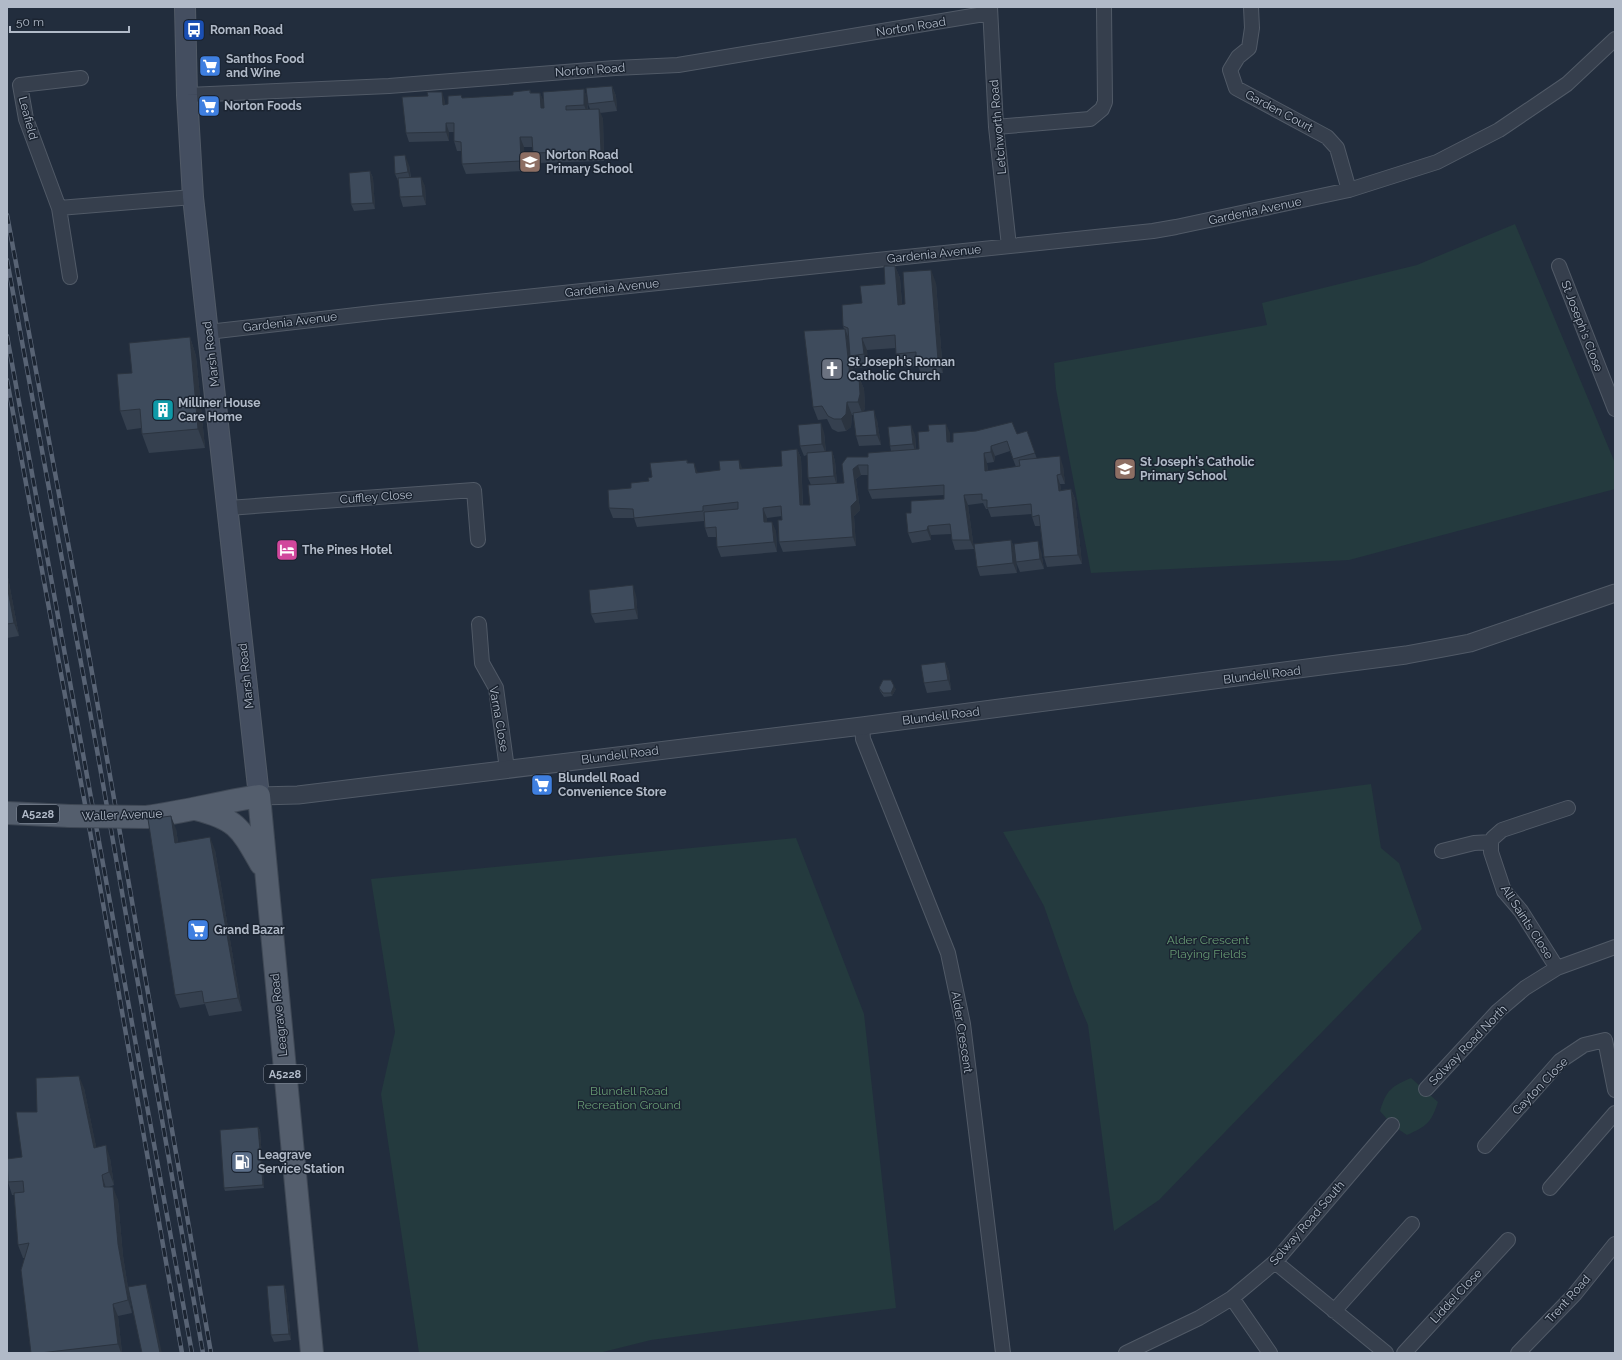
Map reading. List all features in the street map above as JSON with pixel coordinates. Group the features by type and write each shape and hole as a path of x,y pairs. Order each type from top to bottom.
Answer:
{"main road":[{"name":"Marsh Road","path":"184,7 193,197 259,796"},
{"name":"Waller Avenue","path":"7,813 146,817 194,809 204,805 259,796"},
{"name":"Leagrave Road","path":"259,796 312,1353"},
{"path":"194,809 221,816 235,824 247,839 265,870"}],"street":[{"path":"996,127 1090,119 1102,109 1105,102 1104,7"},
{"name":"Garden Court","path":"1251,7 1252,28 1249,48 1238,57 1230,70 1236,88 1327,137 1337,148 1349,190"},
{"name":"Norton Road","path":"187,95 389,86 615,68 678,65 990,10"},
{"name":"Letchworth Road","path":"990,10 996,127 1009,246"},
{"name":"Gardenia Avenue","path":"208,332 367,313 1176,228 1349,190 1437,162 1494,132 1567,84 1615,39"},
{"name":"Leafield","path":"70,278 59,208 26,119 20,85 81,78"},
{"path":"59,208 193,197"},
{"name":"St Joseph's Close","path":"1559,266 1615,408"},
{"name":"Cuffley Close","path":"228,508 474,490 478,540"},
{"name":"Blundell Road","path":"259,796 298,795 862,726 1406,655 1470,642 1615,593"},
{"name":"Varna Close","path":"479,624 482,663 496,688 507,769"},
{"name":"Alder Crescent","path":"862,726 863,739 948,953 963,1024 1003,1353"},
{"path":"1442,851 1474,843 1491,842 1497,833 1502,830 1568,808"},
{"name":"All Saints Close","path":"1491,842 1491,852 1504,891 1521,912 1557,968"},
{"name":"Solway Road North","path":"1426,1089 1498,1011 1526,988 1557,968 1615,947"},
{"name":"Gayton Close","path":"1485,1146 1560,1061 1584,1045 1610,1039 1615,1090"},
{"path":"1550,1188 1615,1114"},
{"name":"Solway Road South","path":"1126,1353 1199,1318 1232,1298 1275,1262 1392,1125"},
{"path":"1334,1311 1412,1224"},
{"name":"Liddel Close","path":"1404,1353 1508,1240"},
{"name":"Trent Road","path":"1518,1353 1574,1295 1615,1244"},
{"path":"1275,1262 1386,1353"},
{"path":"1232,1298 1270,1353"}],"green space":[{"path":"1515,224 1615,463 1615,489 1349,560 1091,573 1056,389 1054,363 1267,325 1262,303 1417,265"},
{"name":"Alder Crescent Playing Fields","path":"1371,784 1381,848 1399,863 1422,929 1159,1200 1114,1231 1088,1025 1074,992 1044,906 1003,832"},
{"name":"Blundell Road Recreation Ground","path":"796,838 864,1014 896,1308 651,1340 599,1353 419,1353 381,1094 395,1032 371,879"},
{"path":"1411,1078 1438,1102 1433,1115 1427,1123 1407,1135 1392,1125 1380,1111 1388,1093 1394,1087"}],"building":[{"path":"612,86 614,101 588,104 586,88"},
{"path":"584,89 584,105 566,106 566,110 599,109 601,151 533,153 532,137 520,137 521,161 462,164 461,142 454,141 454,123 446,123 446,132 406,133 402,97 428,96 427,92 442,92 443,105 448,104 448,96 461,95 462,98 513,95 513,92 530,90 530,93 540,93 541,108 544,108 543,92"},
{"path":"405,155 408,172 395,174 394,156"},
{"path":"370,171 373,203 351,204 349,173"},
{"path":"421,177 423,196 400,197 398,178"},
{"path":"884,266 895,266 898,305 905,304 903,272 931,270 938,360 916,361 916,352 896,354 895,335 862,338 864,354 850,356 848,328 843,326 842,305 862,303 860,286 885,284"},
{"name":"St Joseph's Roman Catholic Church","path":"845,329 850,377 859,377 860,394 858,402 847,402 846,414 841,419 834,419 828,416 822,406 813,407 804,331"},
{"name":"Milliner House Care Home","path":"190,337 198,429 142,434 140,409 120,411 117,374 132,373 129,343"},
{"path":"874,410 877,435 856,436 853,413"},
{"path":"1012,422 1017,434 1027,431 1035,453 1013,459 1007,441 991,446 991,452 984,453 985,471 1020,466 1019,460 1060,456 1061,474 1057,475 1059,491 1071,489 1078,555 1044,557 1039,515 1032,517 1031,504 987,508 987,500 982,500 982,494 964,495 970,540 952,540 950,524 928,526 927,530 908,533 906,513 911,513 911,501 944,499 944,485 868,490 868,465 858,465 853,469 857,500 851,506 853,537 779,542 778,520 782,520 781,506 763,508 764,522 772,522 774,542 717,547 716,527 705,528 704,512 738,509 738,502 703,506 703,511 634,518 633,509 609,508 608,490 631,488 631,483 649,481 648,478 652,477 650,463 687,460 687,463 694,463 696,473 720,470 719,461 739,460 740,469 782,466 781,451 797,449 800,505 810,505 808,485 844,483 842,464 847,457 868,457 868,453 919,449 918,432 929,431 928,425 946,424 947,442 953,442 953,433 976,431"},
{"path":"821,423 822,444 800,446 798,425"},
{"path":"911,425 913,444 890,446 888,427"},
{"path":"832,451 834,476 808,478 807,453"},
{"path":"1011,540 1013,563 977,567 974,544"},
{"path":"1038,541 1040,559 1016,562 1014,544"},
{"path":"7,585 14,623 7,624"},
{"path":"633,585 635,609 591,614 589,590"},
{"path":"945,662 948,680 924,683 921,665"},
{"path":"883,680 891,680 894,686 891,693 883,693 879,688"},
{"name":"Grand Bazar","path":"171,816 175,843 210,837 238,998 204,1003 202,991 175,995 148,819"},
{"path":"79,1076 94,1148 106,1145 109,1172 102,1175 104,1187 113,1187 118,1244 128,1300 113,1304 118,1344 31,1353 21,1270 29,1243 18,1245 14,1193 24,1192 23,1181 8,1182 7,1159 22,1157 16,1112 37,1112 36,1078"},
{"path":"258,1127 263,1185 224,1188 220,1130"},
{"path":"146,1284 160,1353 142,1353 128,1287"},
{"path":"284,1285 289,1334 271,1335 267,1286"}],"railway":[{"path":"7,215 88,650 211,1353"},
{"path":"7,260 97,750 203,1353"},
{"path":"7,336 192,1353"},
{"path":"7,380 98,875 182,1353"}],"place":[{"name":"Roman Road","path":"194,30"},
{"name":"Santhos Food and Wine","path":"210,66"},
{"name":"Norton Foods","path":"209,106"},
{"name":"Norton Road Primary School","path":"530,162"},
{"name":"St Joseph's Roman Catholic Church","path":"832,369"},
{"name":"Milliner House Care Home","path":"163,410"},
{"name":"St Joseph's Catholic Primary School","path":"1125,469"},
{"name":"The Pines Hotel","path":"287,550"},
{"name":"Blundell Road Convenience Store","path":"542,785"},
{"name":"Grand Bazar","path":"198,930"},
{"name":"Leagrave Service Station","path":"242,1162"}]}
